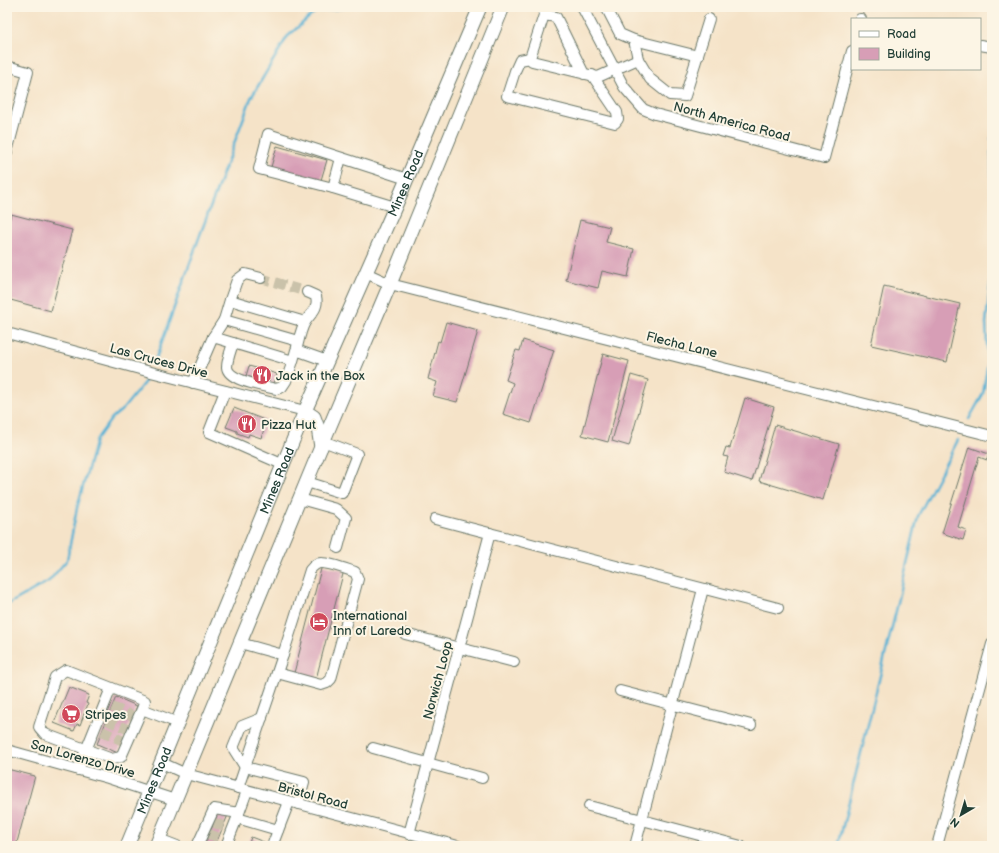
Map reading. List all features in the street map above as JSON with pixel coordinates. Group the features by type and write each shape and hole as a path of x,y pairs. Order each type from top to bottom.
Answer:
{"main road":[{"name":"Mines Road","path":"127,846 305,412 395,207 480,7"},
{"name":"Mines Road","path":"158,842 322,444 390,284 503,7"},
{"path":"305,412 314,417 322,444"}],"street":[{"name":"North America Road","path":"582,7 624,87 631,97 643,109 655,114 824,158 851,55"},
{"path":"606,7 620,34 634,40 698,56"},
{"path":"544,15 556,17 588,75 617,112 618,119 615,123 507,96 515,70 520,60 530,58 544,15"},
{"path":"634,40 638,59 650,79 670,95 685,96 709,19"},
{"path":"981,45 992,47"},
{"path":"530,58 532,62 598,77 638,59"},
{"path":"7,66 28,72 7,152"},
{"path":"395,207 333,188 259,169 268,134 407,179"},
{"path":"333,188 341,158"},
{"name":"Flecha Lane","path":"366,273 390,284 992,436"},
{"path":"193,383 213,337 224,320 237,280 245,274 261,278"},
{"path":"233,343 227,366 228,373 235,378 276,389 282,387 286,381 305,322 312,316 317,302 316,296 307,292"},
{"path":"230,300 305,322"},
{"path":"224,320 297,345 328,361"},
{"name":"Las Cruces Drive","path":"7,333 305,412"},
{"path":"213,337 293,360"},
{"path":"225,391 209,432 284,465"},
{"path":"307,482 342,494 358,450 322,444"},
{"path":"300,499 336,509 346,518 338,548"},
{"path":"435,519 778,608"},
{"name":"Norwich Loop","path":"409,834 490,533"},
{"path":"238,815 245,767 310,570 314,565 320,563 345,568 355,572 358,579 331,679 327,684 322,685 277,673"},
{"path":"635,846 703,589"},
{"path":"405,634 514,662"},
{"path":"240,642 283,655"},
{"path":"937,846 992,644"},
{"path":"66,670 145,701 137,714 125,741 121,757 112,759 45,734 39,727 55,677 66,670"},
{"path":"78,770 86,750 98,730 108,706 111,688"},
{"path":"620,691 751,725"},
{"path":"137,714 178,723"},
{"path":"262,718 242,726 233,748 245,767 304,782 294,803 278,830 272,846"},
{"path":"373,748 482,778"},
{"name":"San Lorenzo Drive","path":"7,750 150,791 175,800"},
{"name":"Bristol Road","path":"162,763 186,774 409,834 428,842 458,846"},
{"path":"589,806 741,846"},
{"path":"217,838 220,824 214,809 238,815 278,830"},
{"path":"220,824 238,815"},
{"path":"217,838 220,824"},
{"path":"197,846 217,838"},
{"path":"158,842 177,846"}],"building":[{"path":"277,146 327,160 321,180 271,167"},
{"path":"11,214 72,230 51,311 7,299 7,229"},
{"path":"580,220 610,227 606,242 634,249 628,277 602,271 598,288 566,280"},
{"path":"884,286 960,304 947,362 871,345"},
{"path":"446,322 478,331 457,402 433,396 437,382 428,379 438,341 440,342"},
{"path":"523,340 554,350 531,423 503,414 513,383 506,380 516,350 520,351"},
{"path":"603,354 629,361 608,442 582,435"},
{"name":"Jack in the Box","path":"249,366 277,374 274,384 246,376"},
{"path":"631,375 648,380 629,446 612,441"},
{"path":"745,398 774,407 752,481 724,472 728,457 723,456 726,447 730,448"},
{"name":"Pizza Hut","path":"234,408 267,421 261,438 249,434 248,437 226,427"},
{"path":"775,425 839,444 823,500 759,481"},
{"path":"969,447 989,454 987,460 979,457 958,527 966,530 963,540 942,533"},
{"name":"International Inn of Laredo","path":"322,565 344,570 316,679 294,673"},
{"name":"Stripes","path":"69,687 89,695 86,703 88,704 80,725 77,724 74,731 54,723"},
{"path":"116,697 137,706 118,753 97,744"},
{"path":"7,769 35,776 16,846 7,846"},
{"path":"219,811 228,815 215,846 211,846 205,844"},
{"path":"251,837 269,844 268,846 248,846"}],"waterway":[{"path":"155,361 251,98 287,37 315,12 350,7"},
{"path":"991,152 992,177"},
{"path":"969,419 983,394 988,362 986,323 992,269"},
{"path":"7,605 49,581 67,560 77,508 96,440 112,418 123,409 147,379"},
{"path":"838,846 918,516 958,440"}],"tunnel":[{"path":"261,278 307,292"},
{"path":"112,707 133,716"},
{"path":"107,720 127,729"},
{"path":"102,731 123,741"},
{"path":"214,823 224,826"},
{"path":"209,834 219,838"}],"place":[{"name":"Jack in the Box","path":"262,375"},
{"name":"Pizza Hut","path":"247,424"},
{"name":"International Inn of Laredo","path":"319,622"},
{"name":"Stripes","path":"71,714"}]}
